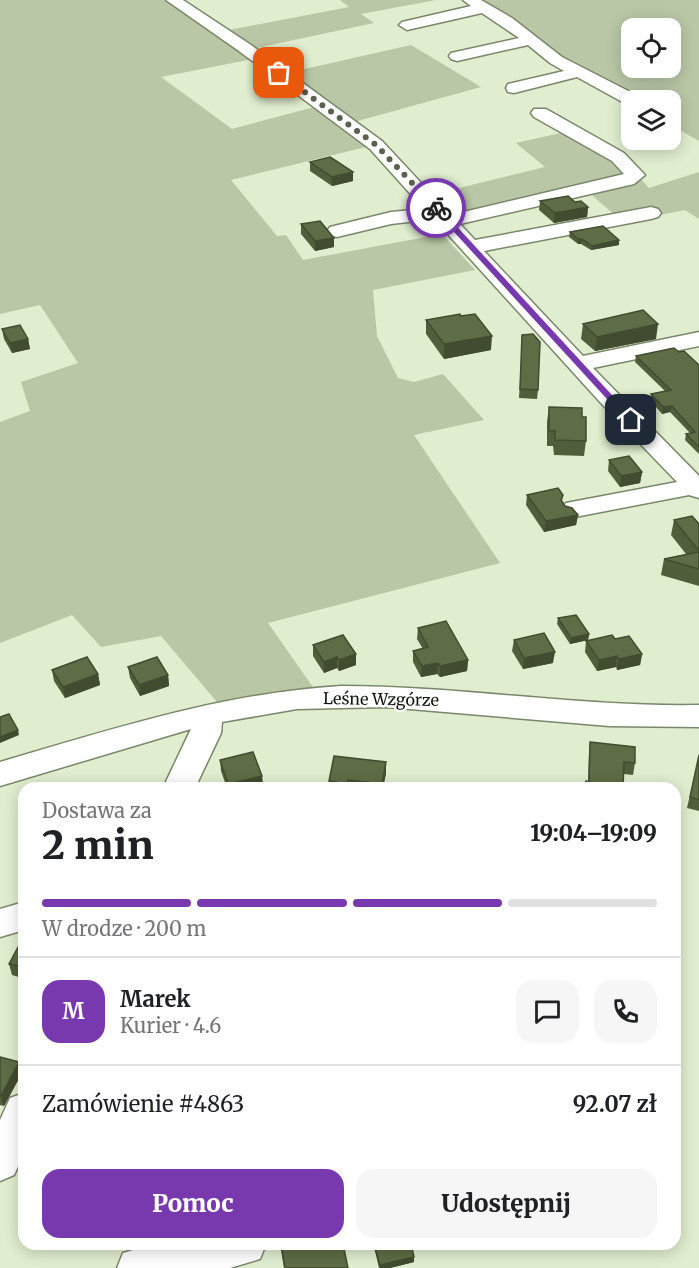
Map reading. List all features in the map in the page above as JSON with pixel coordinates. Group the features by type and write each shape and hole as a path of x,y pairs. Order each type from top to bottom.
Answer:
{"street":[{"path":"173,0 245,48 382,151 578,364 697,488"},
{"path":"470,0 507,21 556,60 621,94"},
{"path":"407,25 484,8"},
{"path":"457,56 530,40"},
{"path":"514,88 579,72"},
{"path":"337,231 391,218 444,217 627,180 636,175 618,157 540,113"},
{"path":"472,247 651,213"},
{"path":"578,364 699,339"},
{"path":"575,509 697,488"},
{"name":"Leśne Wzgórze","path":"0,774 136,734 207,716 280,702 339,696 396,696 624,715 699,716"},
{"path":"182,782 206,733 207,716"},
{"path":"0,923 18,918"},
{"path":"18,1124 0,1163 18,1162"},
{"path":"138,1268 218,1250"}],"green space":[{"path":"0,0 168,0 253,59 161,77 232,129 318,106 370,146 231,180 277,236 286,235 303,260 442,234 475,270 373,290 377,336 398,378 414,382 443,374 484,420 414,435 500,563 268,623 315,690 217,702 161,636 101,647 72,615 0,643 0,422 30,411 21,382 78,363 40,305 0,314"},
{"path":"340,0 436,0 361,14 374,23 252,49 224,31 349,7"},
{"path":"481,0 699,0 699,141 681,131 681,90 624,90 566,61"},
{"path":"411,45 481,87 354,122 287,73"},
{"path":"558,125 572,129 631,174 451,217 431,195 545,167 516,143 561,133"},
{"path":"699,172 699,219 685,210 623,222 587,191 639,177 649,188"}],"building":[{"path":"330,157 353,172 332,177 310,162"},
{"path":"568,196 575,202 581,201 588,207 555,213 540,201"},
{"path":"320,221 334,238 315,241 301,224"},
{"path":"603,226 619,240 592,246 570,232"},
{"path":"643,310 658,324 597,337 583,324"},
{"path":"460,314 461,316 475,314 492,336 444,344 426,320"},
{"path":"20,325 28,339 10,343 2,329"},
{"path":"533,334 540,342 538,390 520,389 522,335"},
{"path":"674,348 679,352 684,351 699,365 699,447 686,434 695,432 672,406 663,407 651,394 671,390 636,356"},
{"path":"549,407 582,408 582,417 586,417 586,441 555,440 555,431 549,431"},
{"path":"629,456 642,472 621,476 609,460"},
{"path":"558,488 563,495 561,500 565,506 572,508 578,515 546,521 527,495"},
{"path":"692,516 699,524 699,551 674,520"},
{"path":"699,552 699,569 664,559"},
{"path":"576,615 589,634 571,638 558,618"},
{"path":"446,621 468,660 440,666 438,663 422,666 413,651 428,647 418,628"},
{"path":"544,633 555,652 524,658 514,640"},
{"path":"343,635 356,654 324,662 313,645"},
{"path":"612,635 615,639 629,636 642,654 599,660 586,641"},
{"path":"87,657 98,674 63,687 52,670"},
{"path":"157,657 168,675 139,685 128,667"},
{"path":"9,714 18,730 0,737 0,717"},
{"path":"590,742 635,747 635,763 624,762 623,782 589,782"},
{"path":"253,752 262,776 227,782 220,760"},
{"path":"699,755 699,800 690,797"},
{"path":"334,756 386,762 382,782 329,781"},
{"path":"18,947 18,966 9,964"},
{"path":"0,1057 18,1062 18,1064 0,1095"},
{"path":"282,1250 344,1250 348,1268 285,1268"},
{"path":"376,1250 412,1250 414,1257 380,1265"}],"way so far":[{"path":"279,73 376,145 436,208"}],"route":[{"path":"436,208 631,420"}]}
